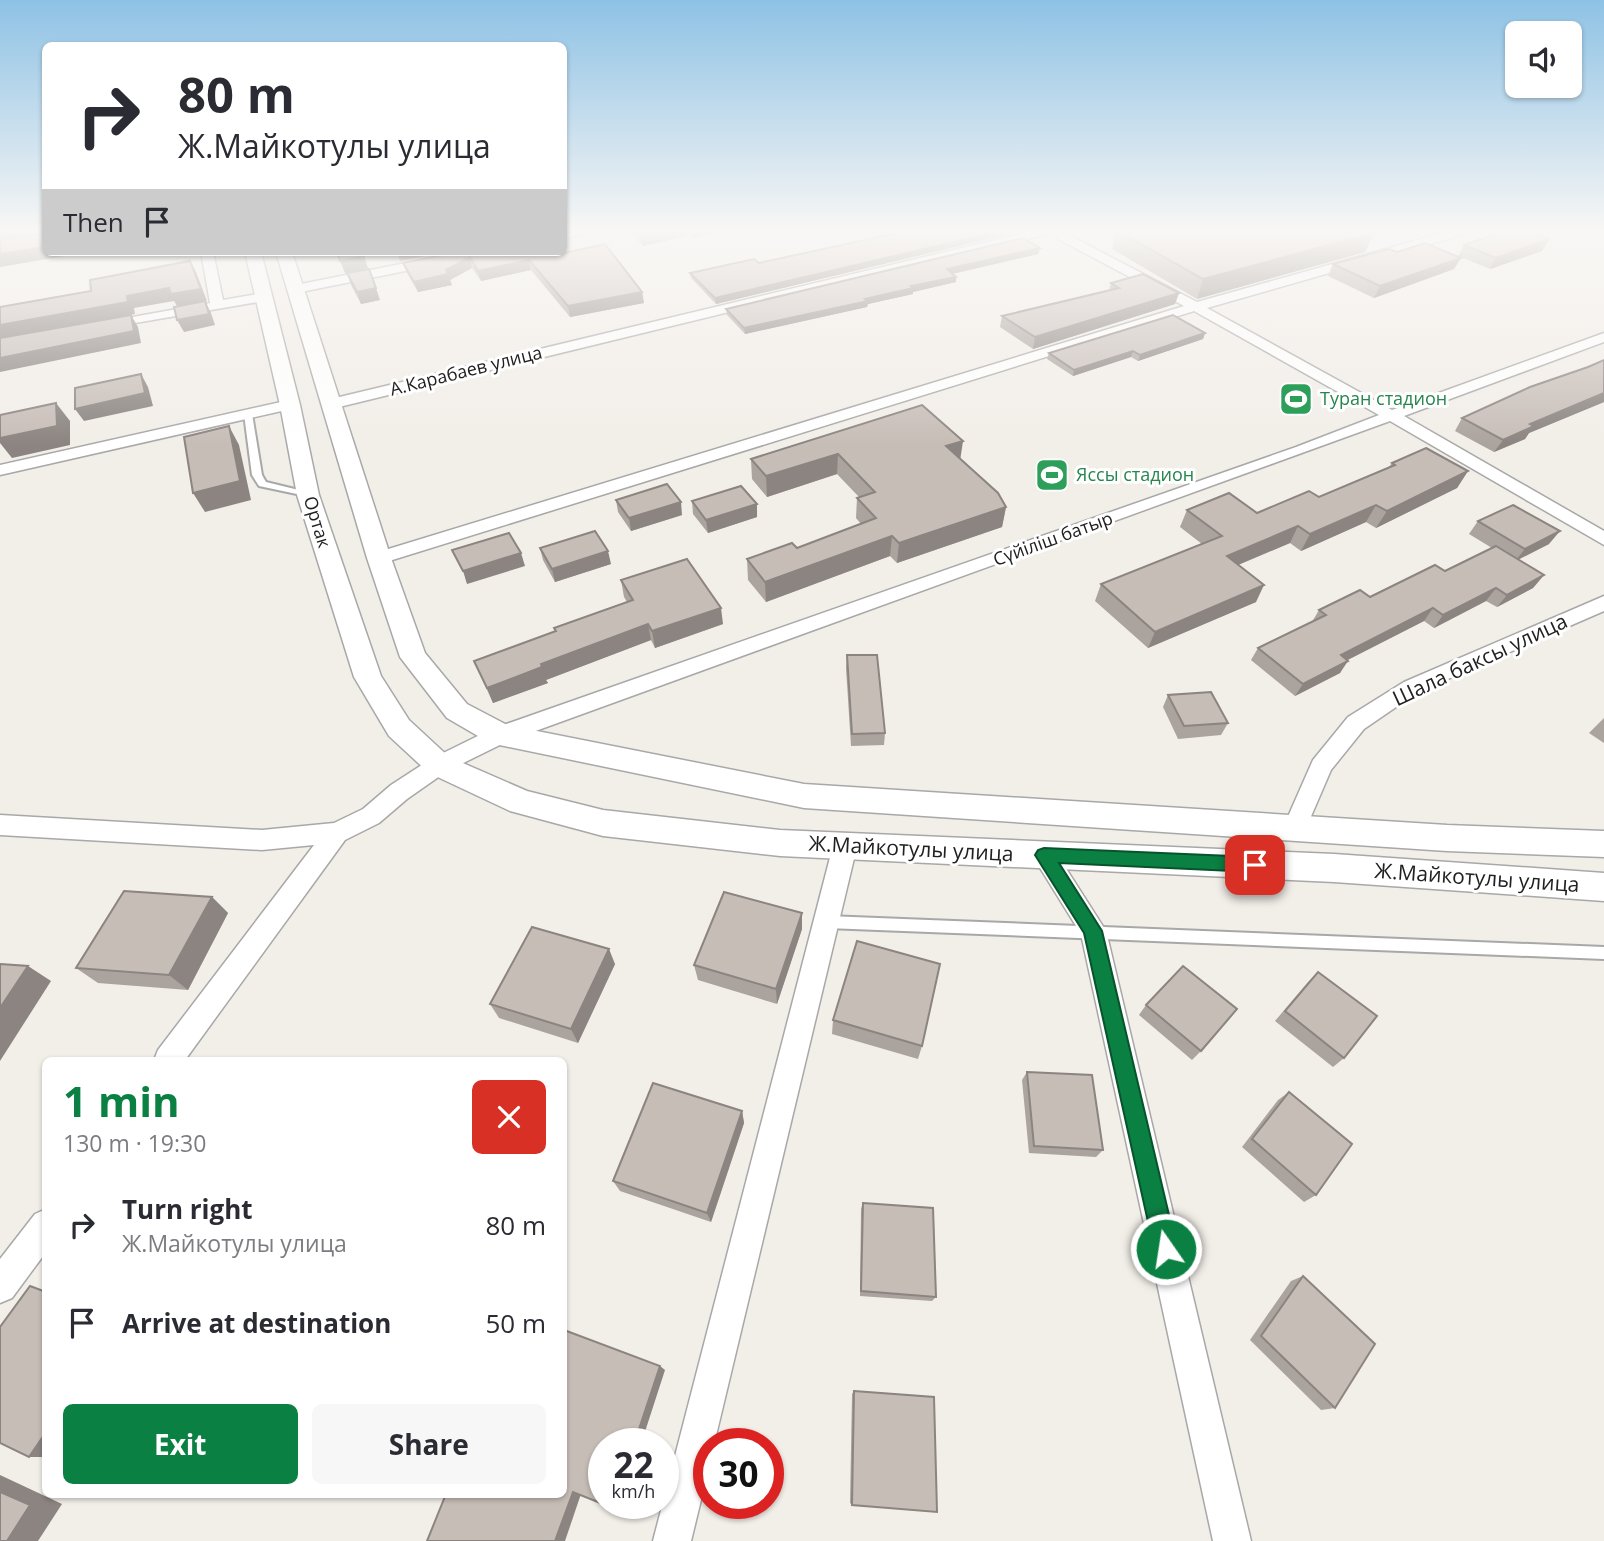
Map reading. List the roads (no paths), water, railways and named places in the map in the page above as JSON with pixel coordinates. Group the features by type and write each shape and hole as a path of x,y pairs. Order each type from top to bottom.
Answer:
{"street":[{"path":"95,327 235,302"},
{"name":"Ортак","path":"265,302 308,495 368,677 399,728 439,765"},
{"path":"300,302 413,657 457,711 500,735"},
{"name":"А.Карабаев улица","path":"331,404 753,302"},
{"path":"1190,302 1393,415 1604,539"},
{"path":"380,558 1212,302"},
{"name":"Сүйіліш батыр","path":"337,833 371,816 399,792 439,765 500,735 1302,450 1504,372 1604,337"},
{"path":"0,470 290,405"},
{"name":"Шала баксы улица","path":"1295,828 1321,766 1356,723 1411,687 1604,603"},
{"name":"Ж.Майкотулы улица","path":"500,735 804,796 1295,828 1604,844"},
{"name":"Ж.Майкотулы улица","path":"439,765 521,802 603,823 780,843 1334,868 1604,887"},
{"path":"0,825 262,840 337,833"},
{"path":"170,1057 337,833"},
{"path":"672,1541 845,846"},
{"path":"1044,855 1093,931 1232,1541"},
{"path":"0,1286 42,1230"}],"lane":[{"path":"248,414 257,475 262,484 308,495"},
{"path":"827,922 1604,953"}],"place":[{"name":"Туран стадион","path":"1296,399"},
{"name":"Яссы стадион","path":"1052,475"}]}
